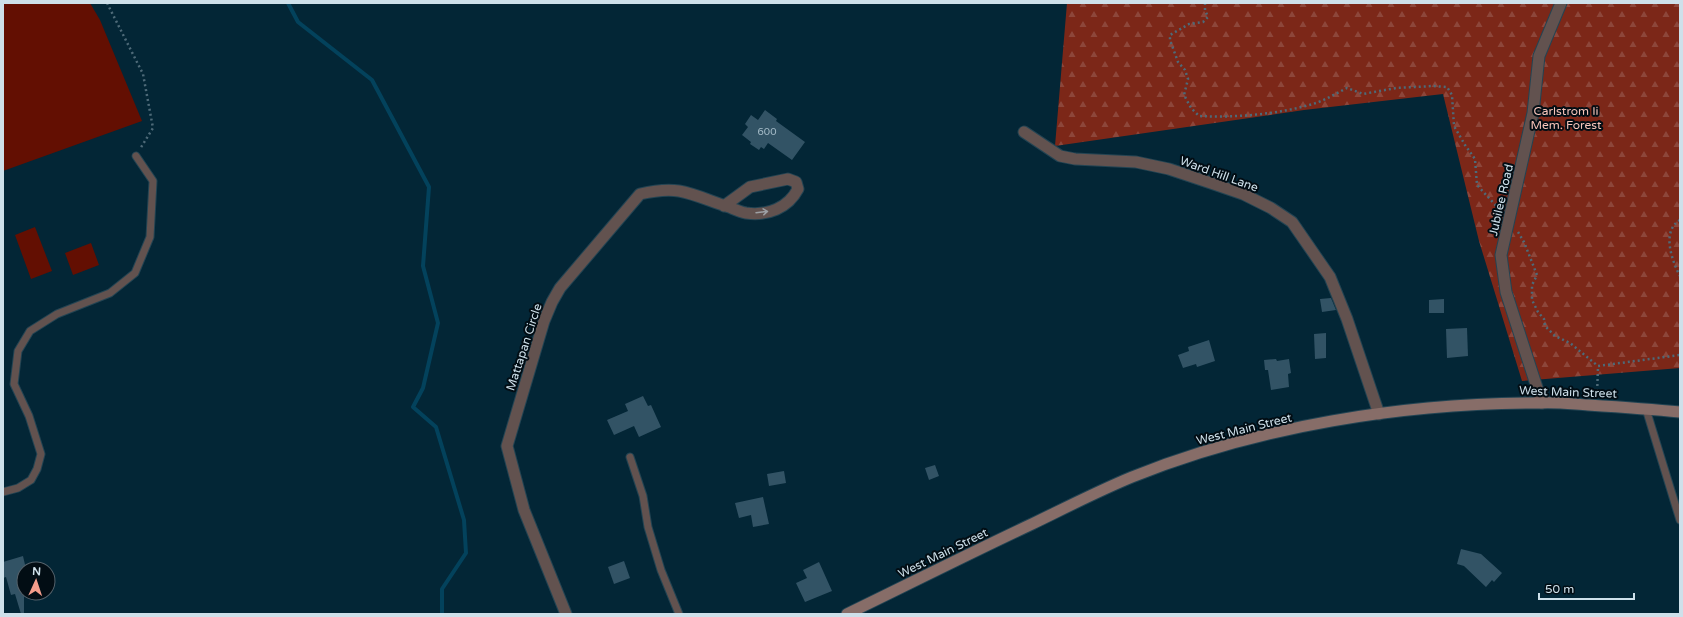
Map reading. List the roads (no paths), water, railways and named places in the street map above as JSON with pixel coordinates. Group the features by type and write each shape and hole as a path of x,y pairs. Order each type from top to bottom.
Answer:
{"main road":[{"name":"West Main Street","path":"847,614 998,540 1133,477 1191,456 1232,444 1292,430 1379,414 1462,405 1542,402 1680,412"}],"street":[{"name":"Jubilee Road","path":"1542,402 1506,292 1502,255 1533,113 1539,56 1561,3"},
{"name":"Ward Hill Lane","path":"1024,132 1060,156 1075,159 1136,162 1169,170 1243,194 1271,208 1292,222 1330,278 1348,319 1379,414"},
{"name":"Mattapan Circle","path":"566,614 524,510 507,446 544,321 560,288 640,194 658,190 678,191 724,206 746,213 760,213 776,210 786,205 794,197 798,189 796,182 788,179 771,182 750,187 724,206"}],"lane":[{"path":"3,492 18,488 31,480 37,469 41,454 29,416 14,384 18,351 30,331 57,314 110,293 135,273 150,237 153,181 136,156"},
{"path":"1646,409 1680,520"},
{"path":"630,457 643,496 648,527 661,570 679,614"}],"waterway":[{"path":"288,3 298,22 372,80 429,187 423,266 438,323 423,388 413,407 436,427 464,520 466,553 442,589 442,614"}],"park label":[{"name":"Carlstrom Ii Mem. Forest","path":"1566,118"}]}
